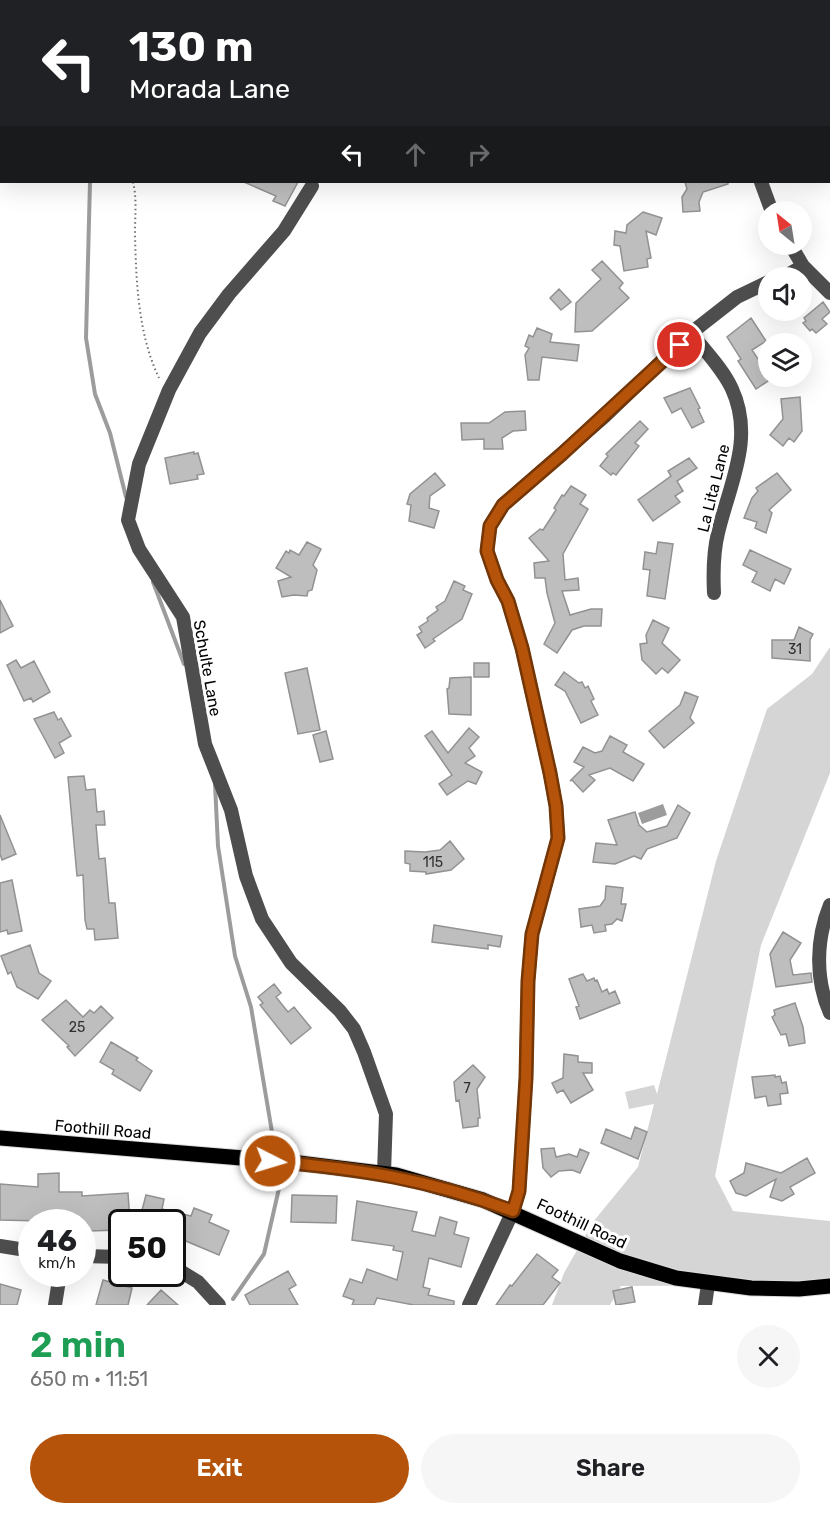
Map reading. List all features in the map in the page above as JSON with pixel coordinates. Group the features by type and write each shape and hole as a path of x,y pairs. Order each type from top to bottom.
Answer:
{"main road":[{"name":"Foothill Road","path":"0,1138 384,1173 451,1189 513,1211 620,1261 676,1278 708,1284 773,1290 830,1286"}],"street":[{"path":"761,183 768,201"},
{"name":"Schulte Lane","path":"312,186 284,231 229,294 200,333 169,390 139,464 128,513 130,530 183,617 205,744 231,810 246,876 262,919 291,963 340,1011 354,1029 364,1052 386,1114 384,1173"},
{"path":"796,255 803,266 830,293"},
{"path":"469,1305 513,1211 520,1180 532,934 558,838 556,806 550,773 522,648 508,601 490,564 487,539 495,515 503,505 596,424 692,333 737,297 758,287"},
{"name":"La Lita Lane","path":"692,333 726,377 733,391 741,420 741,450 714,553 714,593"},
{"path":"830,905 822,930 819,967 830,1013"},
{"path":"0,1246 18,1249"},
{"path":"186,1275 198,1282 219,1305"},
{"path":"705,1305 708,1284"},
{"path":"55,1305 58,1287"}],"path":[{"path":"133,183 136,202 136,262 144,335 150,359 160,380 169,390"}],"shaded area":[{"path":"830,647 830,773 761,945 715,1176 733,1211 830,1221 830,1285 621,1286 610,1305 552,1305 564,1273 593,1222 638,1167 654,1104 629,1109 625,1092 654,1085 657,1094 716,861 767,709 812,674"},
{"path":"663,804 667,815 642,824 638,813"}],"building":[{"path":"246,183 297,183 285,206 273,201 276,196"},
{"path":"685,183 728,183 703,192 699,202 700,211 683,212 682,197 687,189"},
{"path":"643,212 662,218 656,235 646,231 651,258 647,259 648,267 624,271 620,246 614,245 615,231 626,233 627,225"},
{"path":"602,261 623,283 619,288 629,298 592,331 575,332 576,303 601,279 592,270"},
{"path":"559,289 571,302 561,310 550,298"},
{"path":"823,302 830,312 822,319 827,324 816,333 812,329 810,331 803,323 812,321 812,311"},
{"path":"751,318 761,333 758,333 758,346 752,350 758,359 759,387 756,389 738,361 741,359 727,337"},
{"path":"537,328 552,334 550,342 579,345 577,361 542,357 539,380 528,380 525,355 529,348 525,346 529,335 533,337"},
{"path":"690,388 704,422 692,428 681,408 672,413 664,398"},
{"path":"800,397 802,431 794,442 789,438 783,446 770,435 783,419 781,399"},
{"path":"525,411 526,430 513,431 502,438 503,449 484,449 484,439 462,440 461,423 489,423 505,412"},
{"path":"640,421 648,429 635,443 639,446 616,475 613,473 611,475 600,466 608,456 606,454"},
{"path":"194,452 194,454 198,453 204,474 197,475 198,479 170,484 165,458"},
{"path":"689,458 697,468 677,481 683,491 675,496 680,502 653,521 638,500 671,476 668,471"},
{"path":"435,473 445,485 430,496 429,508 439,511 434,528 409,521 411,505 407,504 410,494"},
{"path":"777,473 791,490 769,510 772,513 766,533 755,528 757,522 744,518 752,498 758,491 756,488"},
{"path":"571,486 586,495 580,504 588,509 563,554 565,580 578,578 579,590 562,591 570,615 591,609 602,609 601,626 584,626 572,630 557,653 544,644 555,623 545,578 535,578 534,563 549,561 529,538 540,529 543,530 556,510 554,508 562,495 564,496"},
{"path":"307,542 321,549 313,565 317,570 312,590 308,591 307,596 282,597 278,581 291,577 276,568 286,551 289,553 290,550 299,555"},
{"path":"658,542 673,544 665,599 647,596 650,570 643,569 645,552 656,554"},
{"path":"750,550 791,569 784,584 775,579 770,591 752,582 757,572 743,565"},
{"path":"454,581 465,586 463,590 472,594 462,619 433,639 435,641 425,648 417,635 422,632 419,627 438,610 436,607 445,601"},
{"path":"0,600 13,626 0,633"},
{"path":"653,620 669,628 662,643 680,660 668,673 662,668 656,674 642,660 640,644 647,643 646,635"},
{"path":"799,627 813,634 810,640 810,661 772,658 772,640 794,640"},
{"path":"16,660 21,668 34,661 50,692 33,702 31,698 24,701 7,665"},
{"path":"474,663 489,663 489,677 474,677"},
{"path":"307,668 320,730 298,734 285,673"},
{"path":"564,672 579,683 582,682 585,688 588,686 594,699 591,701 598,715 581,723 565,691 555,685"},
{"path":"471,677 471,715 449,714 447,689 450,678"},
{"path":"685,692 698,697 690,718 694,723 664,748 649,731 680,705"},
{"path":"54,712 58,720 61,718 71,736 59,743 64,753 55,758 34,719"},
{"path":"469,728 479,737 469,748 475,756 465,763 482,772 476,784 468,781 447,795 439,784 452,775 425,736 432,731 448,753"},
{"path":"326,731 333,759 320,762 313,735"},
{"path":"610,736 627,745 623,752 644,764 633,781 610,768 589,775 595,780 583,792 572,780 570,781 584,767 574,762 583,747 595,753 602,751"},
{"path":"84,776 86,790 95,789 97,812 104,811 105,825 96,825 99,859 105,858 109,903 115,903 118,938 95,940 94,929 87,929 85,920 83,875 77,876 68,777"},
{"path":"678,805 690,813 677,838 647,849 641,859 634,856 615,864 593,862 596,843 617,845 608,820 635,812 639,825 647,832 667,826"},
{"path":"0,815 16,854 2,860 0,854"},
{"path":"450,841 464,859 451,870 426,874 426,872 410,871 410,864 405,863 405,851 440,850"},
{"path":"12,880 22,931 8,934 7,930 0,932 0,883"},
{"path":"606,886 623,888 621,904 626,904 622,921 617,919 612,924 605,925 606,931 594,933 592,925 581,927 579,909 600,906 605,899"},
{"path":"434,925 502,936 500,947 488,945 488,949 432,942"},
{"path":"783,932 801,943 790,960 793,975 811,973 812,982 776,987 770,954"},
{"path":"30,945 39,973 51,981 38,999 17,987 11,972 8,974 1,956"},
{"path":"583,974 587,981 594,978 595,981 597,980 602,992 607,989 609,994 615,991 620,1003 580,1019 576,1007 579,1006 569,979"},
{"path":"274,984 281,993 276,997 288,1012 294,1007 311,1028 291,1044 260,1005 263,1003 258,997"},
{"path":"66,1000 83,1017 90,1010 94,1013 101,1006 113,1018 75,1056 67,1047 69,1046 42,1020"},
{"path":"795,1003 803,1027 805,1043 789,1046 786,1034 781,1035 772,1017 775,1015 774,1010"},
{"path":"111,1042 138,1058 136,1060 152,1071 140,1091 112,1074 114,1070 100,1062"},
{"path":"564,1054 578,1056 578,1062 592,1063 592,1073 583,1073 593,1090 571,1103 563,1090 557,1093 552,1083 563,1078"},
{"path":"473,1065 485,1077 477,1089 480,1118 478,1118 478,1126 463,1128 454,1082"},
{"path":"775,1075 775,1077 780,1076 782,1083 786,1082 788,1093 780,1094 781,1104 768,1106 766,1096 755,1098 752,1077"},
{"path":"635,1127 647,1132 638,1159 601,1143 606,1129 631,1139"},
{"path":"554,1148 556,1157 569,1154 577,1157 580,1149 589,1153 580,1173 572,1170 559,1171 551,1177 543,1168 541,1149"},
{"path":"807,1158 815,1173 790,1187 794,1194 782,1201 770,1197 776,1179 746,1196 736,1193 730,1181 744,1173 746,1163 781,1173"},
{"path":"59,1173 59,1192 82,1192 82,1196 128,1193 129,1209 108,1209 108,1230 96,1231 96,1209 18,1209 18,1220 0,1220 0,1184 38,1187 38,1174"},
{"path":"146,1195 164,1199 162,1209 142,1209"},
{"path":"292,1195 337,1196 336,1223 291,1222"},
{"path":"357,1201 417,1212 412,1231 435,1236 440,1217 457,1222 454,1234 469,1238 461,1267 429,1258 423,1287 430,1289 428,1295 454,1301 454,1305 414,1305 377,1298 374,1305 352,1305 354,1300 343,1296 350,1279 362,1283 367,1269 397,1280 403,1252 393,1250 394,1246 352,1240"},
{"path":"194,1208 212,1215 209,1222 229,1231 219,1255 186,1241 186,1215 191,1216"},
{"path":"537,1254 558,1270 552,1277 560,1283 543,1305 496,1305 510,1285 512,1286"},
{"path":"288,1271 296,1285 289,1289 298,1305 250,1305 245,1295"},
{"path":"103,1280 108,1281 108,1287 132,1288 128,1305 96,1305"},
{"path":"0,1284 21,1290 17,1305 0,1305"},
{"path":"632,1287 635,1302 616,1305 613,1291"},
{"path":"161,1290 178,1305 147,1305"}],"waterway":[{"path":"90,183 86,338 95,394 110,433 126,497"},
{"path":"153,582 184,664"},
{"path":"215,784 218,846 235,956 251,1007 275,1150"},
{"path":"233,1299 264,1254 280,1184"}],"route":[{"path":"270,1161 396,1175 451,1189 513,1211 519,1191 532,934 558,838 556,806 550,773 522,648 508,601 490,564 487,539 495,515 503,505 605,416 680,345"}]}
